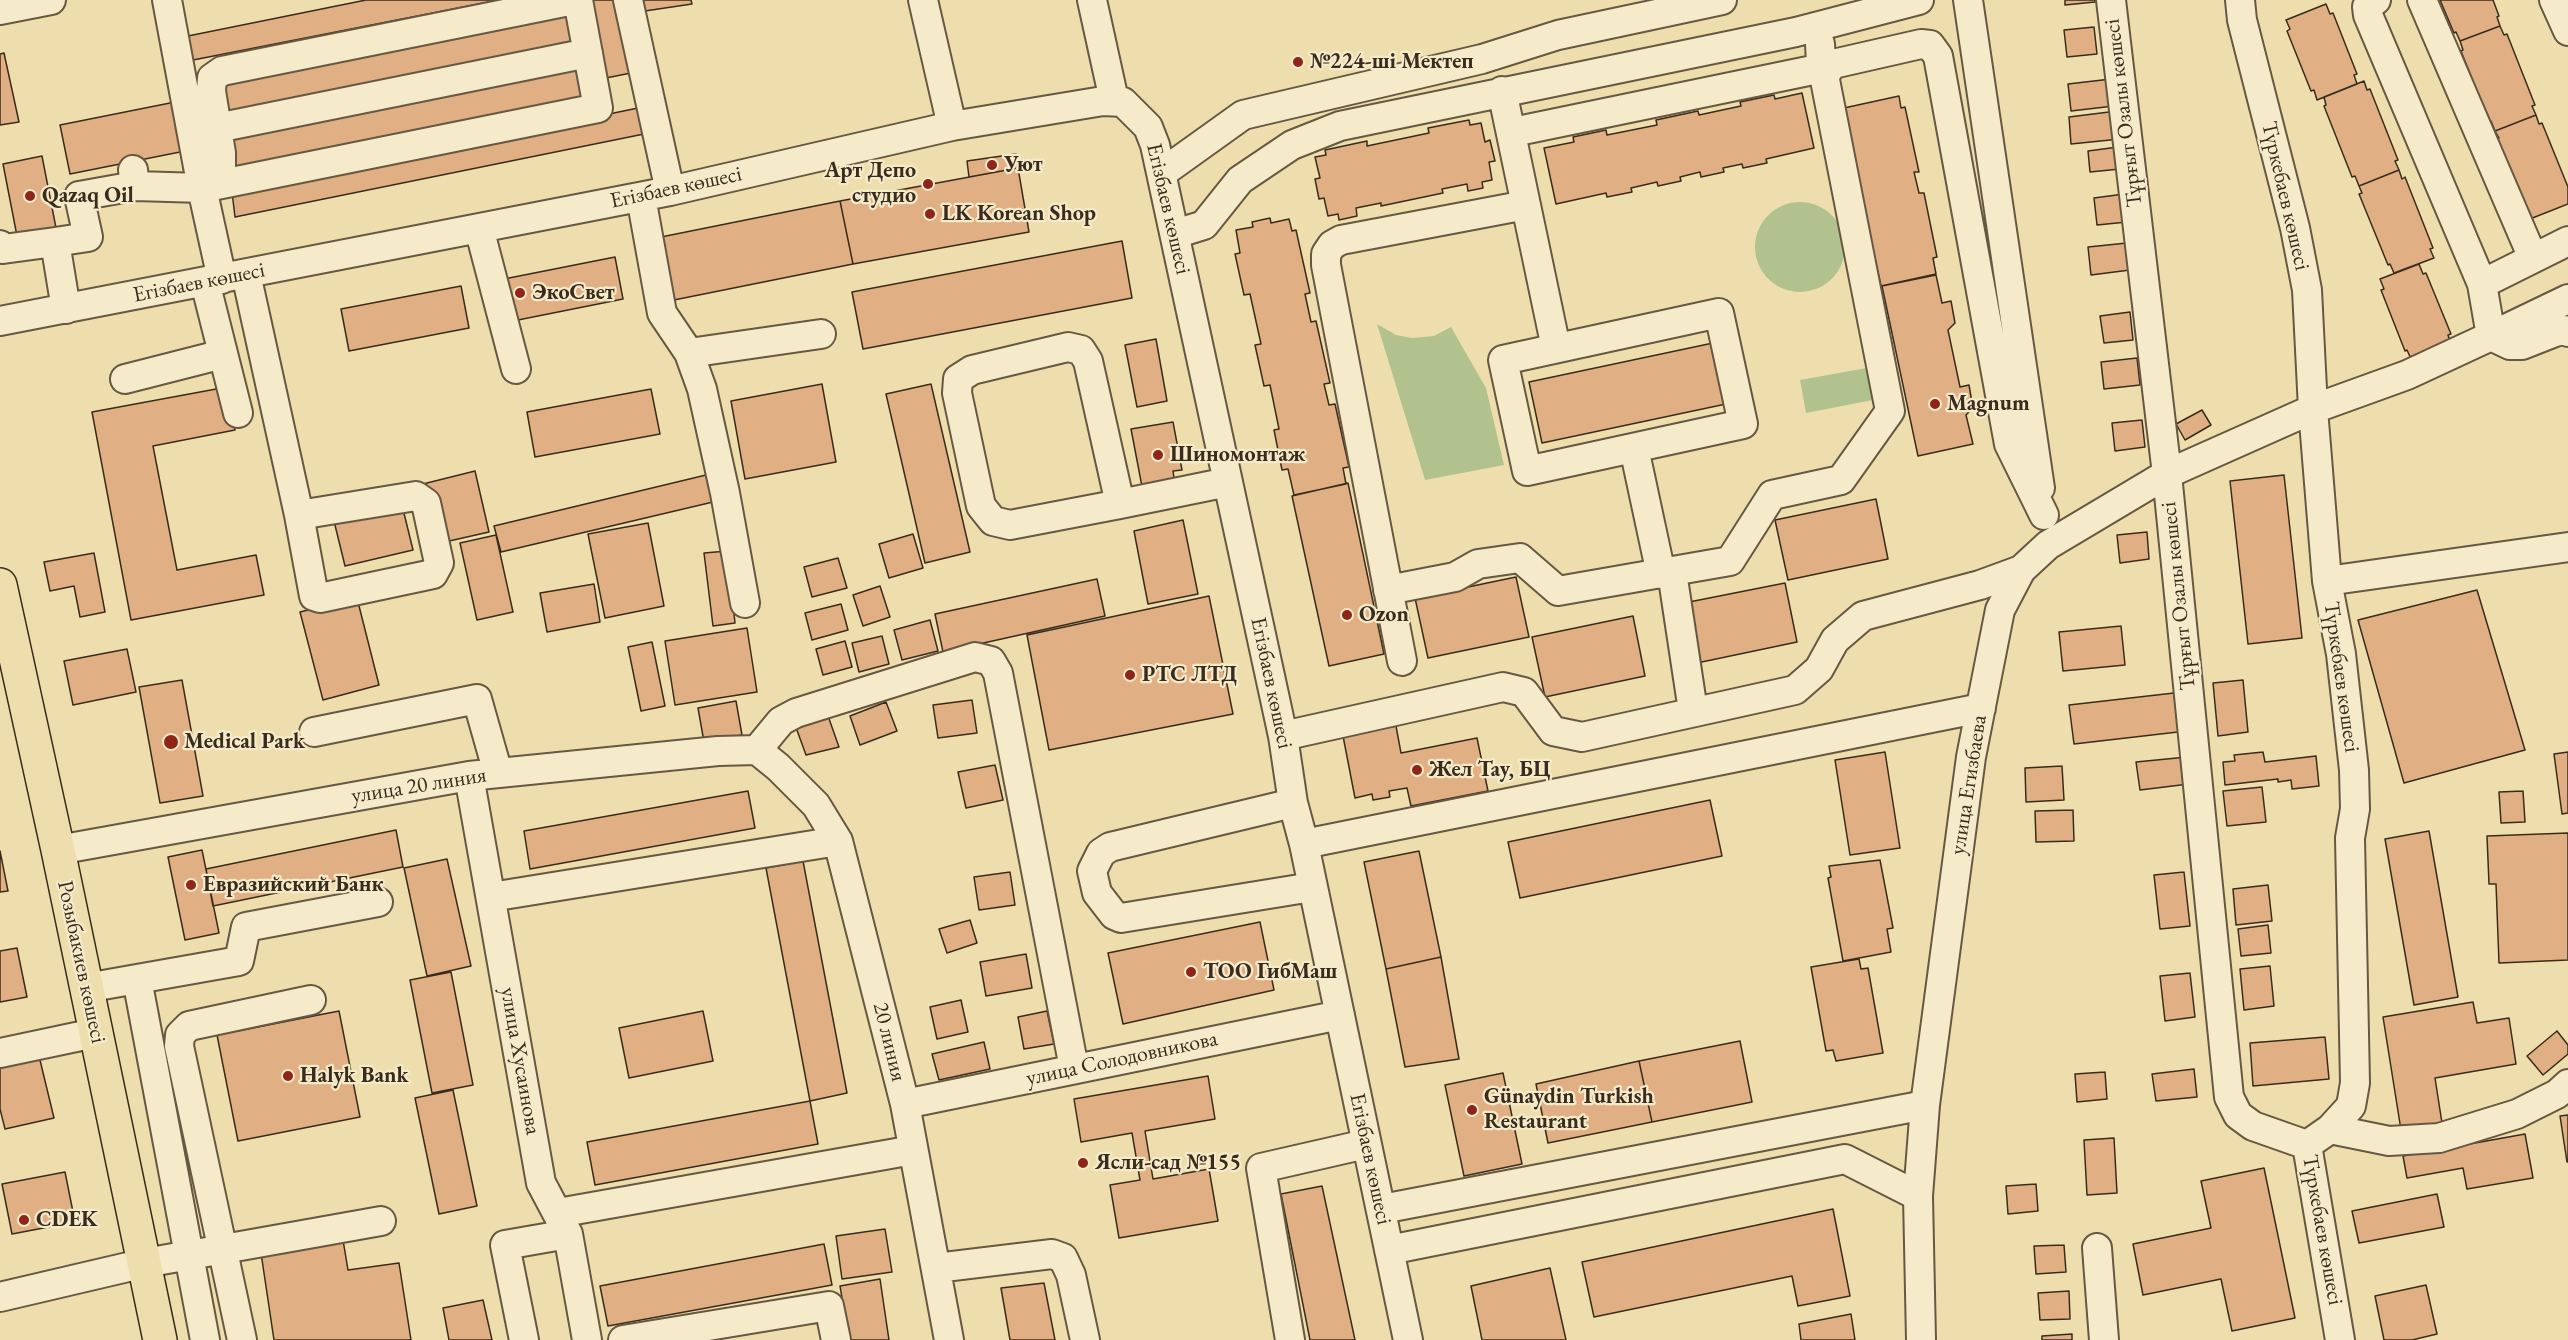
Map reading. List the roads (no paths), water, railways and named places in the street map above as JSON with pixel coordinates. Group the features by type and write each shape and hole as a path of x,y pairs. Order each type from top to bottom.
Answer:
{"main road":[{"name":"Розыбакиев көшесі","path":"0,585 58,850 160,1340"}],"street":[{"path":"0,10 51,0"},
{"path":"167,0 207,186 224,279 299,515 314,596 320,598 433,574 439,563 426,503 416,496 299,515"},
{"path":"0,245 3,249 88,237 80,196 134,178 207,186 597,108 576,0 222,71 212,78 221,168 207,186"},
{"path":"628,0 670,191"},
{"path":"923,0 952,126"},
{"path":"1092,0 1114,100"},
{"path":"1162,173 1243,115 1482,59 1558,35 1722,0"},
{"path":"1175,234 1204,225 1240,180 1292,145 1340,126 1796,32 1919,0"},
{"path":"1968,0 2048,544"},
{"name":"Тұрғыт Озалы көшесі","path":"2111,0 2167,474 2229,1097 2238,1115 2253,1126 2307,1145"},
{"name":"Түркебаев көшесі","path":"2240,0 2242,20 2295,228 2307,290 2313,409 2327,581 2342,654 2354,770 2355,809 2350,838 2355,1083 2351,1106 2330,1129 2307,1145 2340,1340"},
{"path":"2376,0 2367,7 2368,15 2482,284 2491,336 2510,345 2522,345 2555,332 2564,330 2568,332"},
{"path":"2421,0 2533,258"},
{"path":"2554,0 2568,31"},
{"path":"1513,132 1813,70 1821,64 1819,42 1810,34 1796,32"},
{"path":"1388,590 1455,577 1478,564 1520,558 1558,591 1731,561 1772,495 1841,480 1890,411 1825,80 1828,68 1833,64 1922,44 1930,45 1938,56 2009,444 2044,515"},
{"path":"217,128 588,53"},
{"path":"1502,91 1513,132 1556,348"},
{"name":"Егізбаев көшесі","path":"0,321 641,197 952,126 1114,100 1123,102 1148,127 1162,173 1283,736 1293,803 1304,844 1408,1340"},
{"path":"641,197 662,313 689,353 702,389 725,493 745,603"},
{"path":"1402,661 1328,276 1326,254 1332,245 1341,240 1526,205"},
{"path":"479,228 516,369"},
{"path":"2482,284 2568,241"},
{"path":"54,242 66,309"},
{"path":"224,279 223,354 238,413"},
{"name":"улица Егизбаева","path":"1921,1340 1918,1196 1925,1105 1971,757 2000,610 2021,570 2048,544 2167,474 2313,409 2407,375 2568,299"},
{"path":"1719,312 1743,424 1634,448 1527,471 1503,360 1719,312"},
{"path":"689,353 820,334"},
{"path":"1120,504 1089,361 1081,350 1068,347 972,370 958,379 957,393 981,506 993,521 1010,525 1120,504 1228,482"},
{"path":"125,379 223,354"},
{"path":"1634,448 1667,573 1693,711"},
{"path":"2327,581 2567,549"},
{"path":"1283,736 1503,687 1524,692 1553,731 1582,737 1795,690 1819,669 1835,640 1863,616 1980,585 2021,570"},
{"path":"767,758 781,721 796,712 975,657 991,661 998,673 1074,1068"},
{"path":"314,732 477,699 498,773"},
{"path":"1304,844 1981,708"},
{"name":"улица 20 линия","path":"58,850 469,776 718,751 767,758"},
{"name":"20 линия","path":"767,758 816,804 838,841 904,1104 949,1340"},
{"name":"улица Хусаинова","path":"469,776 542,1183 563,1224 586,1340"},
{"path":"1293,803 1110,847 1101,853 1092,871 1096,894 1114,915 1121,918 1312,887"},
{"path":"491,897 838,841"},
{"path":"86,988 239,961 246,927 378,902"},
{"path":"137,979 205,1340"},
{"path":"242,1340 178,1046 180,1035 189,1026 311,1000"},
{"name":"улица Солодовникова","path":"904,1104 1340,1015"},
{"path":"0,1053 95,1033"},
{"path":"2330,1129 2389,1141 2439,1138 2517,1114 2557,1094 2568,1084"},
{"path":"1382,1209 1925,1105"},
{"path":"1839,1121 1845,1159"},
{"path":"1290,1340 1261,1168 1366,1144"},
{"path":"524,1340 505,1245 563,1224 913,1150"},
{"path":"1389,1251 1845,1159 1918,1196"},
{"path":"0,1297 145,1263 223,1251 381,1221"},
{"path":"2097,1248 2104,1340"},
{"path":"936,1268 1052,1254 1063,1258 1071,1275 1085,1340"},
{"path":"623,1340 829,1306 836,1340"}],"place":[{"name":"№224-ші Мектеп","path":"1298,62"},
{"name":"Уют","path":"992,165"},
{"name":"Арт Депо студио","path":"928,184"},
{"name":"Qazaq Oil","path":"30,196"},
{"name":"LK Korean Shop","path":"930,214"},
{"name":"ЭкоСвет","path":"520,293"},
{"name":"Magnum","path":"1935,404"},
{"name":"Шиномонтаж","path":"1158,455"},
{"name":"Ozon","path":"1347,615"},
{"name":"РТС ЛТД","path":"1130,675"},
{"name":"Medical Park","path":"171,742"},
{"name":"Жел Тау, БЦ","path":"1417,770"},
{"name":"Евразийский Банк","path":"191,885"},
{"name":"ТОО ГибМаш","path":"1191,972"},
{"name":"Halyk Bank","path":"288,1076"},
{"name":"Günaydin Turkish Restaurant","path":"1472,1110"},
{"name":"Ясли-сад №155","path":"1083,1163"},
{"name":"CDEK","path":"24,1220"}]}
